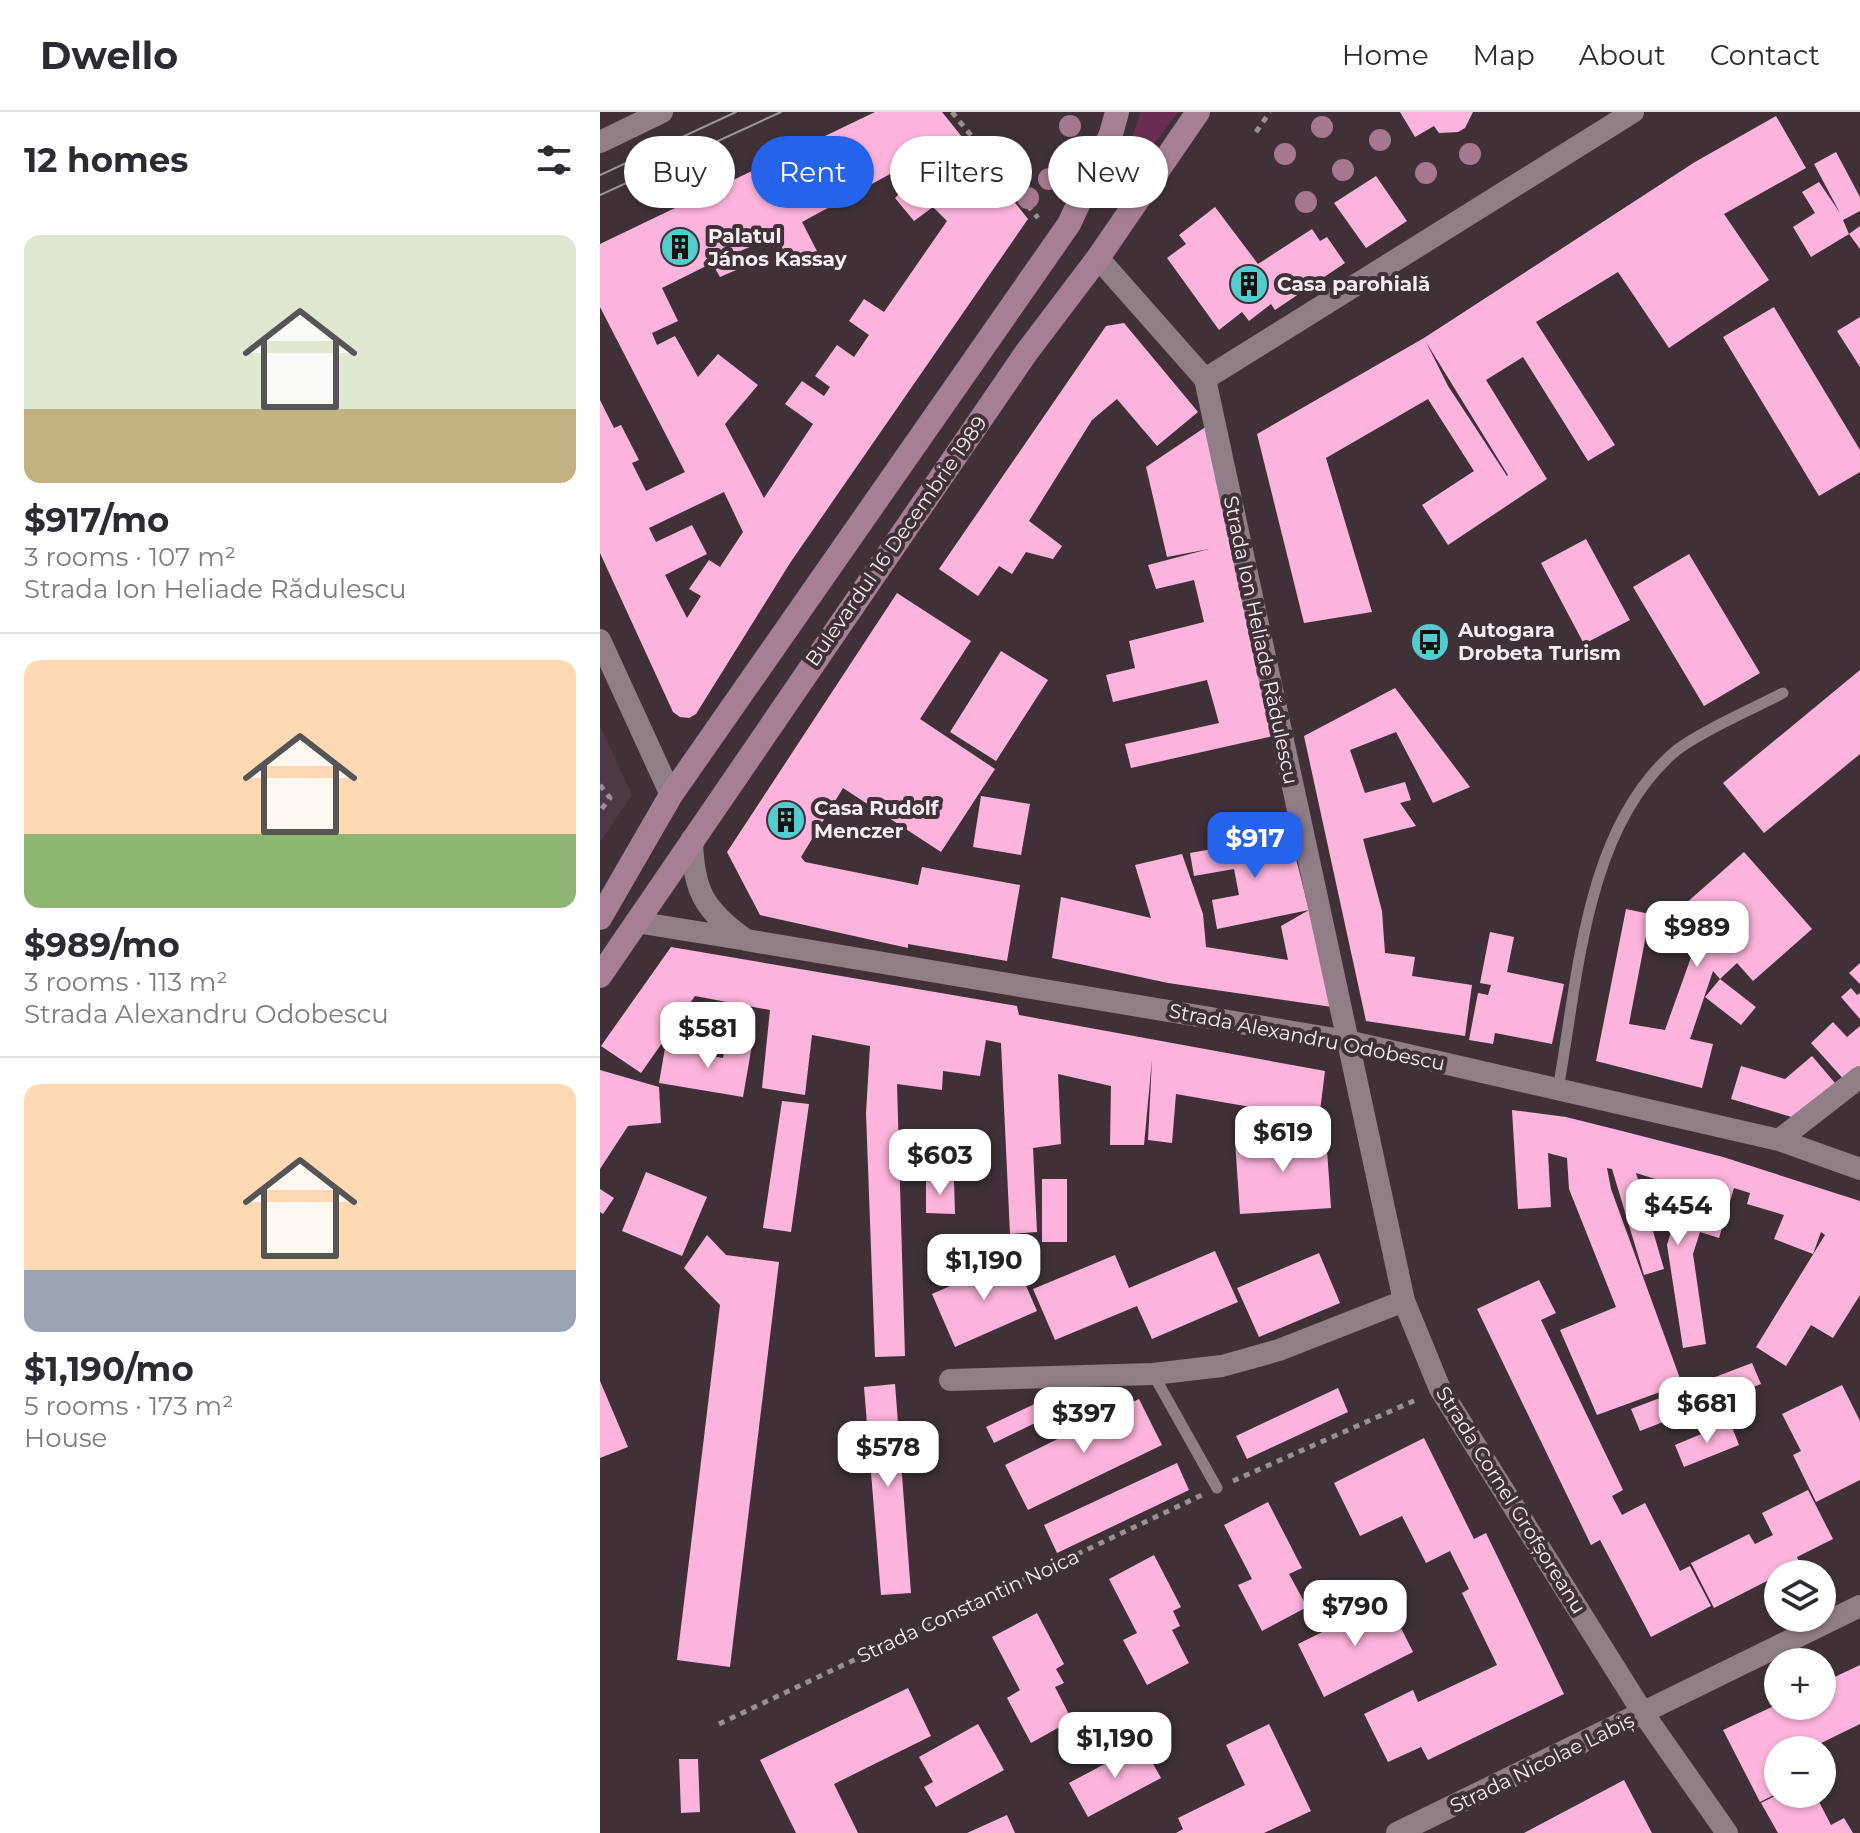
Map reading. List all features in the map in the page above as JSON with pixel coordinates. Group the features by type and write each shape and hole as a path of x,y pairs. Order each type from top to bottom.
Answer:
{"main road":[{"name":"Bulevardul 16 Decembrie 1989","path":"600,918 671,795 1069,224 1106,146 1117,112"},
{"name":"Bulevardul 16 Decembrie 1989","path":"600,976 1026,353 1098,258 1198,112"}],"street":[{"path":"600,142 662,112"},
{"path":"1098,258 1205,379 1599,121 1633,112"},
{"name":"Strada Ion Heliade Rădulescu","path":"1205,379 1347,1041"},
{"path":"600,640 671,795"},
{"path":"692,839 697,890 723,923 746,940"},
{"name":"Strada Alexandru Odobescu","path":"636,922 1347,1041 1779,1140 1860,1169"},
{"name":"Strada Cornel Grofșoreanu","path":"1347,1041 1404,1301 1440,1389 1643,1713 1727,1833"},
{"path":"1779,1140 1860,1077"},
{"path":"950,1380 1153,1374 1222,1366 1279,1350 1404,1301"},
{"name":"Strada Nicolae Labiș","path":"1397,1833 1860,1606"}],"lane":[{"path":"1558,1089 1594,891 1612,841 1638,790 1673,752 1783,693"},
{"path":"1153,1374 1217,1488"}],"path":[{"path":"952,112 1038,218"},
{"path":"1256,132 1270,112"},
{"path":"600,785 610,798 600,811"},
{"name":"Strada Constantin Noica","path":"719,1724 1217,1488 1440,1389"}],"shaded area":[{"path":"1141,112 1178,112 1160,136 1132,136"},
{"path":"600,726 632,795 600,842"}],"building":[{"path":"875,112 942,112 961,136 890,136 890,174 874,183 874,136 825,136"},
{"path":"1400,112 1473,112 1465,128 1458,132 1439,133 1434,126 1415,137"},
{"path":"1776,116 1806,168 1724,214 1769,280 1669,348 1618,272 1536,322 1615,445 1588,461 1523,357 1486,380 1547,479 1448,545 1422,505 1474,471 1428,399 1326,458 1372,612 1304,623 1257,434 1424,338 1695,162","holes":["1426,342 1508,475 1448,386"]},
{"path":"1836,152 1860,197 1860,211 1843,220 1849,234 1811,257 1793,227 1815,213 1802,192 1819,182 1840,213 1814,164"},
{"path":"751,172 751,208 828,208 802,222 819,255 792,268 776,235 736,253 743,267 720,277 712,263 662,288 678,321 652,333 657,345 675,336 698,377 718,354 758,385 725,424 764,498 813,424 785,404 802,381 824,396 830,387 815,376 837,345 854,357 869,335 849,321 864,299 884,312 947,221 934,208 1019,208 1028,219 790,563 696,714 689,718 673,712 600,553 600,400 614,428 621,425 639,460 632,463 646,491 685,472 600,307 600,244 675,208 735,208 735,179","holes":["724,492 743,532 720,567 709,560 689,589 701,596 687,618 665,575 707,554 692,525 656,542 649,528"]},
{"path":"1376,176 1407,221 1366,248 1334,203"},
{"name":"Casa parohială","path":"1215,207 1258,264 1312,229 1320,241 1327,237 1345,263 1275,310 1271,304 1249,321 1242,312 1219,330 1167,258 1186,244 1179,235"},
{"path":"903,208 932,208 914,221"},
{"path":"1860,226 1860,249 1849,234"},
{"path":"1774,307 1860,450 1860,472 1819,496 1723,337"},
{"path":"1860,317 1860,367 1837,331"},
{"path":"1124,323 1198,412 1157,446 1117,399 1092,420 1029,521 1062,546 1053,559 1026,552 1012,574 999,566 978,596 939,569 1106,326"},
{"path":"1207,426 1277,735 1131,768 1125,744 1219,723 1207,680 1113,702 1106,675 1135,668 1129,641 1204,622 1194,580 1156,589 1148,565 1209,549 1167,557 1146,467"},
{"path":"1586,539 1630,620 1584,644 1541,563"},
{"path":"1689,554 1760,673 1704,706 1633,587"},
{"path":"897,593 971,641 920,719 995,769 941,852 843,788 801,857 805,862 918,885 922,867 1020,885 1007,961 908,944 908,948 760,915 727,852"},
{"path":"1001,651 1048,680 996,761 950,732"},
{"path":"1860,670 1860,754 1764,833 1723,783"},
{"path":"1395,688 1470,787 1433,803 1396,732 1350,750 1365,793 1405,782 1411,800 1400,803 1416,826 1363,839 1382,911 1385,953 1415,957 1412,976 1472,985 1465,1036 1366,1021 1304,736"},
{"path":"981,796 1030,804 1021,855 973,847"},
{"path":"1290,835 1309,910 1217,929 1212,900 1239,895 1234,869 1194,876 1190,853"},
{"path":"1744,852 1812,929 1753,981 1737,963 1720,979 1713,971 1690,1039 1713,1044 1702,1088 1596,1061 1626,909 1650,914 1629,1024 1665,1030 1694,949 1667,920"},
{"path":"1182,854 1203,914 1206,947 1288,960 1281,926 1309,910 1332,1007 1168,983 1052,958 1061,897 1151,918 1135,865"},
{"path":"1490,932 1514,937 1507,972 1564,984 1552,1044 1495,1033 1493,1044 1469,1040 1478,993 1488,995 1491,985 1480,983"},
{"path":"671,947 1017,1006 1019,1015 1325,1071 1319,1119 1176,1094 1172,1143 1148,1140 1152,1059 1144,1145 1110,1145 1111,1086 1058,1074 1061,1144 1033,1148 1037,1232 1010,1234 1001,1043 986,1040 980,1076 943,1071 942,1090 897,1084 905,1356 875,1357 866,1113 870,1046 812,1035 805,1095 762,1088 770,1010 695,996 641,1073 601,1046"},
{"path":"1860,963 1860,984 1849,973"},
{"path":"1720,979 1756,1007 1741,1025 1705,997"},
{"path":"1851,988 1857,995 1860,993 1860,1019 1841,997"},
{"path":"1833,1022 1847,1037 1860,1026 1860,1071 1847,1083 1811,1043"},
{"path":"726,1041 752,1045 743,1097 659,1083 665,1048 723,1058"},
{"path":"1812,1056 1835,1083 1795,1118 1731,1099 1741,1066 1785,1079"},
{"path":"600,1070 659,1087 661,1123 628,1126 600,1169"},
{"path":"782,1101 809,1104 791,1232 763,1228"},
{"path":"1512,1110 1566,1117 1723,1157 1860,1201 1860,1295 1833,1338 1811,1325 1786,1366 1756,1347 1825,1235 1821,1232 1813,1254 1774,1239 1784,1215 1747,1204 1750,1193 1734,1188 1719,1238 1700,1232 1693,1254 1706,1344 1683,1348 1667,1245 1684,1188 1636,1173 1664,1269 1644,1275 1612,1169 1607,1168 1611,1189 1682,1384 1597,1415 1560,1330 1616,1307 1569,1189 1567,1158 1548,1153 1551,1207 1518,1209"},
{"path":"1326,1135 1331,1208 1240,1214 1235,1141"},
{"path":"646,1172 707,1197 682,1256 622,1231"},
{"path":"1042,1179 1067,1179 1067,1242 1042,1242"},
{"path":"926,1180 954,1181 955,1214 926,1213"},
{"path":"600,1189 614,1198 603,1214 600,1212"},
{"path":"707,1235 726,1255 779,1262 730,1667 677,1660 720,1305 684,1268"},
{"path":"1215,1251 1238,1302 1152,1339 1137,1306 1055,1340 1033,1289 1115,1255 1129,1288"},
{"path":"1319,1253 1340,1303 1259,1337 1237,1288"},
{"path":"1014,1258 1037,1311 955,1347 932,1294"},
{"path":"1539,1280 1556,1313 1541,1320 1623,1490 1612,1496 1622,1515 1645,1503 1680,1571 1690,1566 1711,1606 1651,1637 1600,1540 1591,1545 1477,1309"},
{"path":"1752,1363 1761,1384 1640,1431 1631,1409"},
{"path":"1085,1380 1093,1395 994,1443 986,1427"},
{"path":"600,1381 628,1447 600,1458"},
{"path":"895,1384 911,1593 881,1595 864,1387"},
{"path":"1842,1385 1860,1421 1860,1480 1816,1502 1793,1455 1801,1451 1782,1414"},
{"path":"1338,1388 1348,1412 1247,1459 1236,1436"},
{"path":"1139,1399 1162,1445 1028,1510 1005,1465"},
{"path":"1730,1422 1739,1445 1684,1467 1675,1445"},
{"path":"1424,1438 1474,1539 1486,1533 1564,1694 1428,1760 1421,1747 1388,1762 1364,1714 1413,1690 1418,1702 1497,1665 1462,1593 1469,1589 1450,1551 1426,1563 1402,1516 1360,1536 1334,1483"},
{"path":"1177,1463 1189,1490 1057,1553 1044,1525"},
{"path":"1808,1490 1833,1539 1797,1557 1798,1560 1764,1560 1764,1582 1714,1608 1691,1563 1749,1534 1755,1544 1773,1535 1762,1513"},
{"path":"1268,1502 1302,1568 1289,1574 1307,1607 1262,1631 1238,1585 1252,1579 1224,1525"},
{"path":"1154,1555 1181,1607 1173,1611 1180,1626 1172,1630 1189,1663 1147,1685 1123,1640 1137,1633 1109,1579"},
{"path":"1387,1600 1413,1652 1324,1697 1298,1644"},
{"path":"1037,1613 1064,1664 1056,1669 1064,1683 1055,1687 1072,1720 1031,1743 1007,1698 1020,1690 992,1637"},
{"path":"1860,1665 1860,1724 1836,1736 1764,1736 1764,1800 1760,1802 1723,1730 1764,1711 1764,1720 1836,1720 1836,1676"},
{"path":"908,1688 931,1736 834,1784 858,1833 796,1833 760,1760"},
{"path":"978,1724 1004,1770 936,1807 924,1787 933,1782 919,1757"},
{"path":"1269,1724 1311,1811 1264,1833 1176,1833 1183,1829 1178,1818 1245,1785 1226,1745"},
{"path":"1142,1744 1161,1778 1088,1817 1069,1783"},
{"path":"679,1759 698,1759 700,1812 681,1813"},
{"path":"1624,1780 1652,1833 1524,1833"},
{"path":"1764,1802 1764,1808 1822,1808 1831,1825 1844,1818 1853,1833 1778,1833 1761,1803"},
{"path":"1007,1815 1015,1833 967,1833"}],"tram line":[{"path":"600,175 736,112"},
{"path":"600,195 781,112"}],"place":[{"name":"Palatul János Kassay","path":"680,247"},
{"name":"Casa parohială","path":"1249,284"},
{"name":"Autogara Drobeta Turism","path":"1430,642"},
{"name":"Casa Rudolf Menczer","path":"786,820"}]}
